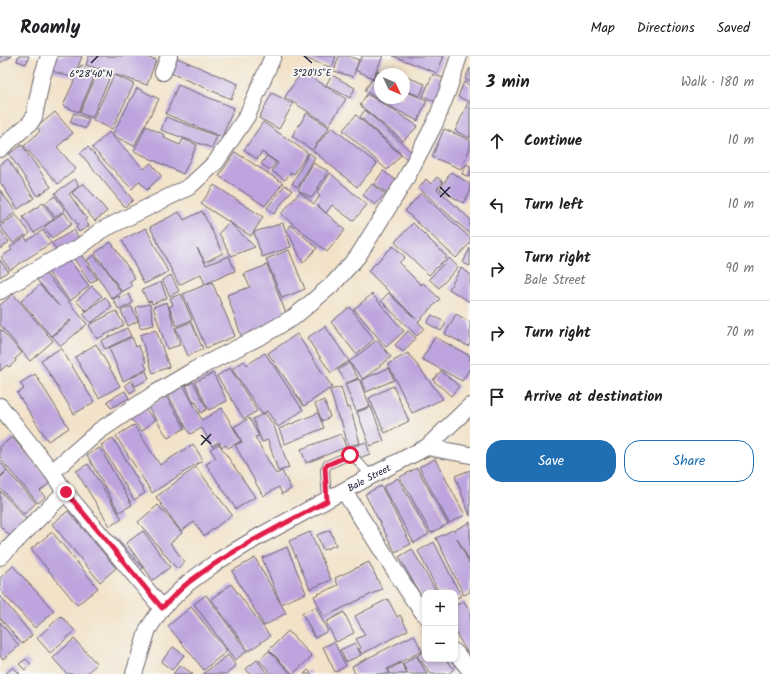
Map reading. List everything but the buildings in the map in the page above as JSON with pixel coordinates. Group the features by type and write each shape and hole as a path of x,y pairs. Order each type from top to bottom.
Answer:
{"street":[{"path":"0,149 30,123 34,117 42,77 49,56"},
{"path":"163,72 169,56"},
{"path":"0,291 53,260 78,248 100,231 189,187 216,162 247,116 268,71 273,56"},
{"path":"52,472 99,432 154,394 194,370 263,335 294,317 333,284 358,256 404,182 435,123 459,56"},
{"path":"0,406 66,492 162,608"},
{"name":"Bale Street","path":"134,674 148,629 162,608 188,584 218,561 260,536 427,447 470,406"},
{"path":"427,447 470,455"},
{"path":"344,491 413,599 422,610"},
{"path":"0,557 66,492"},
{"path":"458,656 470,670"}],"lane":[{"path":"327,501 325,470 327,465 352,455 371,476"}],"route":[{"path":"66,492 162,608 188,584 218,561 260,536 327,501 325,467 350,455"}]}
